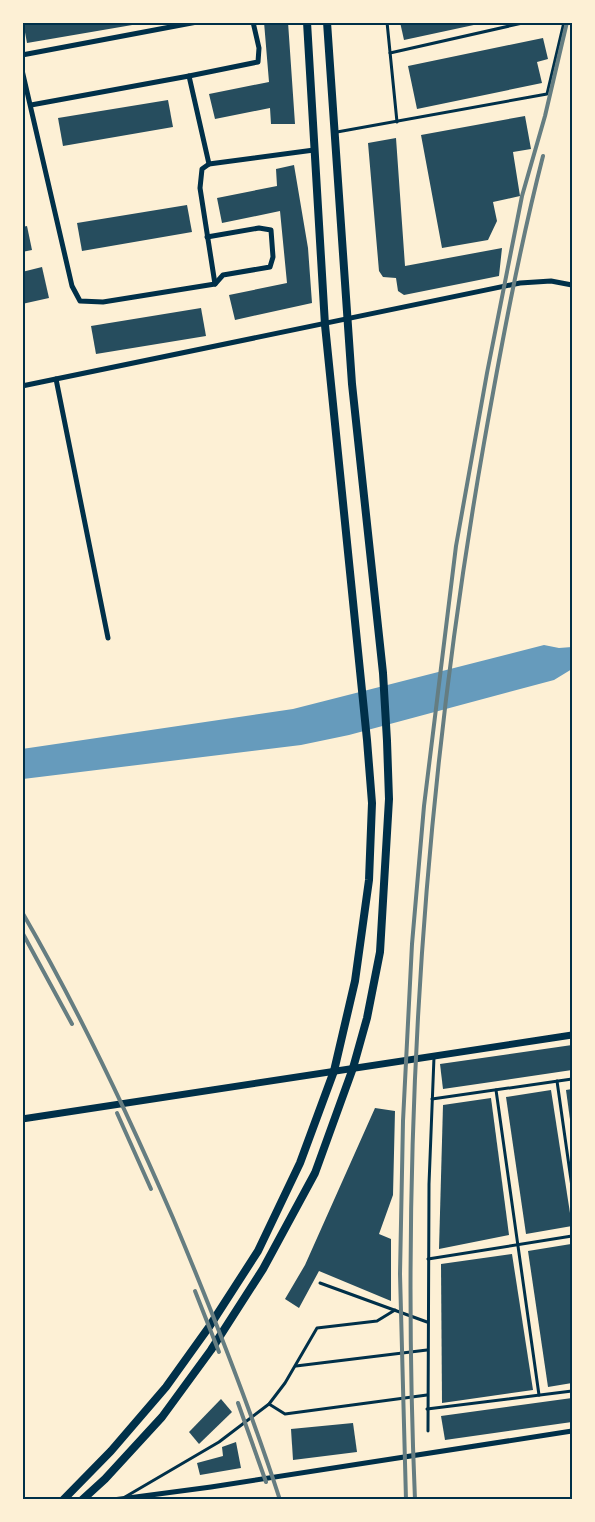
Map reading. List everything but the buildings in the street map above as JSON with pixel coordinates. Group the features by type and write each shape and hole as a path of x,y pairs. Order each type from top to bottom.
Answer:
{"main road":[{"path":"63,1500 111,1451 166,1387 209,1327 258,1251 300,1163 334,1071 355,981 369,880 372,803 325,325 307,22"},
{"path":"82,1500 105,1479 162,1417 210,1350 263,1269 315,1173 353,1068 367,1018 380,952 389,799 387,741 383,673 352,384 327,22"}],"street":[{"path":"22,55 197,22"},
{"path":"31,105 258,62 259,48 254,22"},
{"path":"22,70 72,286 80,301 103,302 214,284 222,275 270,267 273,257 271,230 259,228 207,237"},
{"path":"189,76 209,164"},
{"path":"214,284 200,188 202,170 209,164 314,150"},
{"path":"22,386 520,283 551,281 573,285"},
{"path":"56,379 108,638"},
{"path":"22,1119 573,1035"},
{"path":"113,1500 573,1431"}],"lane":[{"path":"387,22 397,122"},
{"path":"390,53 527,22"},
{"path":"335,132 547,94 564,22"},
{"path":"428,1431 428,1259 434,1056"},
{"path":"432,1099 573,1079"},
{"path":"557,1081 573,1186"},
{"path":"496,1090 539,1395"},
{"path":"428,1259 573,1236"},
{"path":"320,1283 427,1322"},
{"path":"123,1498 219,1442 269,1404 296,1366 317,1328 377,1322 395,1310"},
{"path":"296,1366 427,1350"},
{"path":"427,1409 573,1391"},
{"path":"269,1404 285,1414 427,1395"}],"water":[{"path":"544,645 559,648 572,647 572,669 554,680 349,735 301,745 23,779 22,749 293,709"}],"railway":[{"path":"406,1500 400,1274 403,1121 412,944 424,806 456,546 487,373 522,196 545,116 567,22"},
{"path":"415,1500 411,1367 414,1102 431,837 445,705 484,443 511,299 543,156"},
{"path":"22,912 83,1024 156,1179 230,1358 280,1500"},
{"path":"22,932 72,1024"},
{"path":"117,1113 151,1189"},
{"path":"195,1291 219,1352"},
{"path":"238,1403 266,1482"}]}
